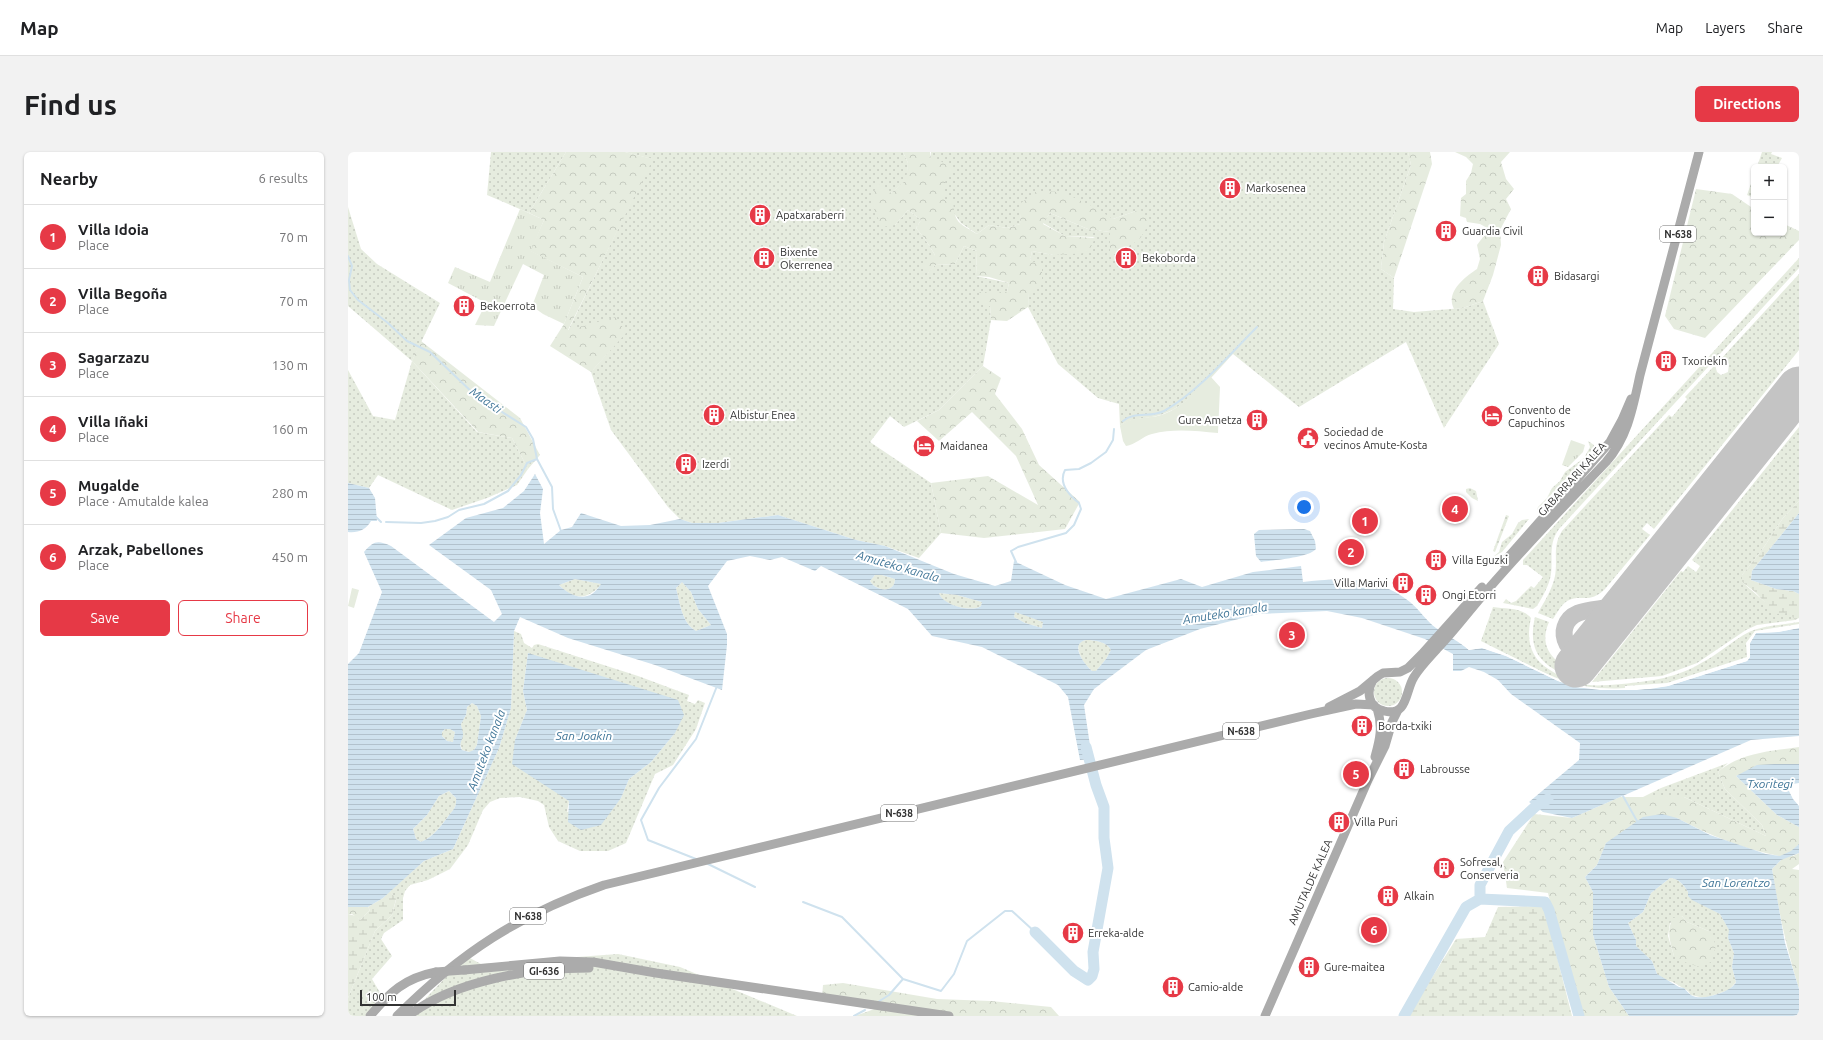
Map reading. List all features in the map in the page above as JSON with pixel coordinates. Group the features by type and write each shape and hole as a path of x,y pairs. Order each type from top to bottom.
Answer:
{"main road":[{"name":"GABARRARI KALEA","path":"1453,626 1606,462 1618,446 1629,423 1640,375 1699,152"},
{"name":"GABARRARI KALEA","path":"1453,626 1610,442 1622,420 1640,375"},
{"name":"N-638","path":"1311,714 1352,695 1383,673 1392,673 1408,668 1425,656 1453,626"},
{"name":"N-638","path":"397,1016 424,988 465,955 504,929 538,911 574,895 604,885 682,865 1311,714 1356,704 1375,707 1389,712 1398,710 1405,702 1414,676 1425,656"},
{"path":"1392,673 1400,676 1404,680 1408,693"},
{"path":"1373,680 1370,685 1369,694 1375,707"},
{"name":"AMUTALDE KALEA","path":"1368,780 1382,733 1381,721 1375,707"},
{"name":"AMUTALDE KALEA","path":"1265,1016 1368,780 1385,746 1392,722 1398,710"},
{"name":"GI-636","path":"370,1016 396,988 420,975 436,972 560,961 593,962 656,973 949,1016"},
{"name":"GI-636","path":"408,1016 436,999 473,985 508,976 570,968 600,968 656,973"}],"green space":[{"path":"491,152 566,152 529,213 487,195"},
{"path":"566,152 625,152 653,159 568,330 616,317 626,333 591,372 550,346 564,324 583,277 530,251 544,220 529,213"},
{"path":"625,152 903,152 908,163 907,180 891,193 895,225 908,210 921,220 916,228 935,255 928,273 935,265 955,264 964,246 977,251 976,276 1009,283 1007,292 980,292 990,306 991,320 983,366 939,410 904,427 890,416 870,442 931,483 941,533 919,558 885,546 856,540 778,515 718,523 692,523 680,519 668,507 611,430 591,372 625,333 568,331 652,159"},
{"path":"903,152 930,152 931,159 938,160 953,167 945,182 945,201 953,201 956,218 959,222 977,234 989,225 1007,228 1020,224 1021,203 1037,191 1062,192 1092,206 1113,219 1136,211 1151,221 1139,240 1110,257 1110,232 1088,229 1050,213 1043,224 1065,236 1095,238 1088,253 1053,255 1032,251 1030,261 1042,264 1042,284 1029,293 1028,307 1007,321 991,320 990,306 979,304 979,292 1007,292 1009,283 989,277 976,276 977,251 964,246 955,264 935,265 929,273 923,265 935,255 916,228 921,220 908,210 895,225 882,227 871,202 877,183 891,193 906,180 908,163"},
{"path":"931,152 1408,152 1411,165 1384,242 1381,269 1394,278 1393,309 1414,312 1463,308 1483,301 1499,344 1444,428 1406,342 1299,407 1233,354 1201,388 1183,404 1163,414 1135,419 1120,426 1119,404 1098,398 1058,364 1028,307 1030,261 1032,251 1053,255 1095,237 1065,236 1043,223 1050,213 1088,229 1110,232 1110,256 1136,211 1113,219 1022,203 1020,224 1007,228 989,225 977,234 961,223 945,201 945,182 931,159"},
{"path":"1408,152 1430,152 1432,164 1394,278 1381,269 1384,242 1411,165"},
{"path":"1455,152 1510,152 1501,162 1506,179 1514,189 1506,199 1511,209 1500,230 1501,245 1493,275 1483,301 1463,308 1454,309 1452,297 1454,291 1467,276 1477,269 1480,259 1477,245 1489,229 1480,224 1467,222 1466,218 1460,216 1461,198 1466,194 1466,181 1471,173 1473,164 1466,157"},
{"path":"1762,152 1772,152 1771,154 1782,158 1779,164 1758,164"},
{"path":"1751,184 1751,197 1747,195"},
{"path":"1696,189 1732,194 1751,207 1751,236 1787,236 1787,225 1799,231 1799,240 1705,338 1674,329 1665,316"},
{"path":"348,207 361,249 377,264 440,303 412,361 348,306"},
{"path":"520,209 544,220 531,251 583,277 564,324 543,314 532,306 544,275 523,264 494,326 475,325 486,303 448,283 455,267 490,282"},
{"path":"1799,258 1799,268 1559,529 1553,540 1550,578 1546,591 1537,606 1533,609 1503,603 1506,599 1511,603 1516,601 1531,586 1534,588 1543,577 1527,565 1523,565 1523,560"},
{"path":"1799,274 1799,350 1654,529 1647,523 1642,529 1650,535 1605,589 1599,594 1590,598 1577,598 1567,601 1553,619 1538,613 1548,596 1554,581 1556,570 1556,548 1562,531 1669,415 1672,417 1687,399 1685,397 1715,365 1717,372 1721,375 1728,372 1729,364 1726,361 1720,360"},
{"path":"421,341 520,418 540,455 528,469 512,438 478,432 412,361"},
{"path":"412,361 477,432 512,438 528,469 517,485 487,498 452,510 378,475 369,488 348,483 348,370 373,416 395,420"},
{"path":"983,366 1001,378 995,394 1022,429 1039,465 1080,502 1065,529 984,538 941,533 931,483 988,476 1038,505 1016,456 972,412 939,441 917,421 939,410"},
{"path":"1211,377 1220,387 1218,433 1185,430 1160,432 1149,435 1133,444 1126,446 1123,441 1120,426 1130,420 1158,416 1171,411 1189,398"},
{"path":"1799,427 1799,501 1783,518 1762,550 1742,575 1742,582 1765,602 1790,613 1795,620 1757,625 1746,630 1697,663 1662,676 1592,682 1681,571 1683,572 1688,566 1696,572 1700,566 1692,560"},
{"path":"1571,440 1585,445 1583,452 1568,467 1562,465"},
{"path":"1588,441 1594,445 1593,449 1537,510 1547,498 1552,488 1560,481 1565,472 1584,458 1590,447"},
{"path":"1470,488 1476,491 1478,501 1466,492 1466,489"},
{"path":"1799,501 1799,513 1752,571 1751,580 1776,589 1793,591 1799,594 1799,618 1795,620 1789,613 1776,614 1755,592 1742,582 1742,575 1762,550 1783,518"},
{"path":"1506,515 1509,516 1495,552 1493,551"},
{"path":"1529,519 1502,552 1493,557 1499,552 1502,542 1512,534 1518,523 1522,520"},
{"path":"875,575 882,575 895,579 894,584 888,589 880,589 870,581"},
{"path":"575,579 602,584 586,596 576,596 570,594 559,585"},
{"path":"682,582 691,592 698,609 711,625 696,631 691,628 680,607 676,588"},
{"path":"352,588 359,590 354,608 348,606"},
{"path":"939,593 957,595 982,602 981,606 971,609 957,607 945,601"},
{"path":"1493,607 1518,610 1527,614 1531,618 1529,634 1531,648 1538,660 1543,665 1559,676 1570,681 1594,685 1644,682 1664,678 1684,672 1709,659 1749,632 1761,628 1799,622 1799,624 1755,631 1746,643 1747,657 1667,683 1625,686 1625,688 1605,688 1585,686 1550,675 1481,641"},
{"path":"1015,611 1043,622 1042,628 1025,623 1014,617"},
{"path":"1535,617 1549,622 1546,632 1546,641 1552,656 1580,680 1557,671 1548,666 1541,659 1533,642"},
{"path":"514,631 521,634 524,643 532,648 534,645 538,644 638,676 689,695 687,701 695,704 698,700 705,703 696,729 673,765 655,774 626,843 608,851 580,851 558,841 549,827 544,805 538,801 520,797 500,798 490,802 483,810 468,845 450,869 428,880 410,885 405,891 403,898 403,920 384,933 381,939 392,956 372,979 382,996 365,1016 348,1016 348,998 375,931 392,915 396,900 390,891 424,861 453,849 499,748 511,708","holes":["528,653 675,733 651,762 629,779 621,798 567,812 569,801 553,790 515,740 527,710 523,691"]},
{"path":"1086,640 1104,643 1111,650 1096,671 1092,671 1087,666 1079,653 1078,645 1082,641"},
{"path":"1388,678 1394,679 1398,682 1401,686 1401,698 1398,702 1394,705 1388,706 1382,705 1378,702 1375,698 1374,692 1375,686 1378,682 1382,679"},
{"path":"472,703 477,706 481,716 477,745 474,750 470,752 462,750 460,742 462,739 461,724 466,715 467,707"},
{"path":"445,729 450,729 455,732 453,742 447,741 442,736 442,732"},
{"path":"1799,747 1799,764 1774,764 1736,776 1777,815 1799,827 1799,844 1791,852 1793,856 1799,853 1799,864 1792,869 1799,870 1799,989 1783,930 1772,869 1781,860 1779,856 1752,850 1726,841 1677,818 1606,843 1597,865 1585,877 1593,892 1593,935 1609,987 1629,1016 1577,1016 1548,893 1507,888 1503,862 1534,814 1572,818 1620,797 1684,797 1766,836 1762,825 1725,789 1718,772 1726,766 1745,757"},
{"path":"1728,763 1718,772 1725,789 1762,825 1766,836 1684,797 1643,797 1661,788"},
{"path":"449,791 456,798 456,805 454,809 433,834 421,842 416,839 413,829 427,815 439,796"},
{"path":"1670,878 1673,878 1683,884 1688,892 1688,896 1720,914 1730,931 1728,938 1734,953 1732,967 1736,982 1729,990 1704,998 1691,995 1688,991 1673,982 1663,979 1657,974 1652,961 1635,946 1636,940 1628,923 1643,912 1651,893","holes":["1682,916 1687,922 1711,932 1674,956 1668,936 1670,923"]},
{"path":"390,891 396,899 392,915 375,931 348,998 348,914 356,916 360,920 370,910 368,907 383,898"},
{"path":"1544,906 1572,1016 1408,1016 1456,939 1485,937 1498,907"},
{"path":"348,907 368,907 370,910 360,920 352,914 348,914"},
{"path":"1682,916 1687,922 1711,932 1716,946 1711,962 1700,967 1687,963 1674,956 1670,941 1670,927 1673,918"},
{"path":"618,954 680,967 797,1016 409,1016 466,956 481,964"},
{"path":"843,983 937,999 991,1001 1051,1007 1059,1016 855,1016 880,1007 822,997 823,985"}],"water":[{"name":"Amuteko kanala","path":"535,474 543,489 540,513 544,544 561,530 572,527 581,513 621,526 650,525 680,519 692,523 718,523 778,515 856,540 885,546 954,574 995,586 1011,581 1014,561 1065,585 1106,599 1181,579 1202,587 1253,572 1301,566 1303,582 1317,580 1359,581 1373,583 1386,588 1410,602 1432,625 1469,650 1482,648 1506,656 1558,681 1576,687 1614,690 1650,689 1668,686 1747,661 1750,657 1750,643 1756,633 1778,632 1799,628 1799,736 1751,740 1572,818 1543,812 1529,802 1579,760 1580,743 1511,694 1498,680 1484,672 1469,667 1461,671 1453,671 1453,654 1425,639 1362,618 1327,611 1258,614 1200,629 1146,650 1094,689 1084,705 1092,759 1080,760 1068,697 1058,685 982,647 932,636 908,609 821,566 815,571 782,557 770,560 750,556 727,561 708,586 727,634 722,690 655,665 568,638 520,617 514,631 511,708 499,748 453,849 424,861 383,898 368,907 348,907 348,664 359,653 382,592 364,552 373,544 379,542 391,546 494,622 502,614 491,590 429,545 466,518 503,508 524,491","holes":["875,575 882,575 895,579 892,587 888,589 880,589 870,581","575,579 601,584 592,594 583,597 574,595 559,585","682,582 691,592 698,609 711,625 696,631 691,628 682,612 676,588","939,593 957,595 982,602 981,606 971,609 958,607 946,601","1015,612 1043,622 1042,628 1025,623 1014,617","1093,640 1104,643 1111,650 1096,671 1092,671 1082,659 1078,650 1081,642","472,703 477,706 481,716 477,745 474,750 469,752 462,750 460,746 463,736 461,724 466,715 467,707","445,729 450,729 455,732 453,742 447,741 442,736 442,732","449,791 456,798 456,805 454,809 439,828 429,837 421,842 416,839 413,829 427,815 439,796"]},
{"path":"348,483 369,488 375,498 377,521 371,521 364,529 355,532 348,532"},
{"path":"1799,513 1799,594 1793,591 1776,589 1751,580 1752,571"},
{"path":"1304,529 1310,531 1315,541 1316,549 1312,552 1298,557 1261,562 1256,556 1254,534 1259,530"},
{"name":"San Joakin","path":"528,653 678,700 684,715 675,733 651,762 629,779 621,798 601,825 581,830 568,822 569,801 512,764 515,740 527,710 523,691"},
{"name":"Txoritegi","path":"1799,764 1799,783 1793,784 1788,789 1793,799 1799,806 1799,827 1777,815 1736,776 1757,765"},
{"name":"San Lorentzo","path":"1662,814 1677,818 1710,835 1766,854 1780,856 1791,851 1799,844 1799,853 1781,860 1772,869 1785,943 1799,989 1799,1016 1629,1016 1609,987 1593,935 1593,892 1585,877 1597,865 1606,843 1643,817","holes":["1670,878 1673,878 1683,884 1688,892 1688,896 1692,900 1720,914 1729,930 1728,938 1734,953 1732,967 1736,982 1729,989 1708,997 1695,997 1684,988 1679,987 1657,974 1652,961 1636,946 1636,940 1628,923 1643,912 1651,893"]}],"pier":[{"path":"1799,626 1799,628 1778,632 1756,633 1750,643 1750,657 1747,661 1668,686 1637,690 1600,690 1576,687 1558,681 1506,656 1482,648 1469,650 1458,641 1460,639 1470,648 1482,646 1507,654 1559,680 1583,687 1614,689 1637,688 1668,684 1746,659 1748,656 1748,642 1755,631 1778,630"}],"waterway":[{"name":"Maasti","path":"348,256 352,266 349,280 350,290 358,300 388,323 407,341 430,352 475,395 526,427 533,439 537,459 552,487 553,509 561,531"},
{"path":"1123,421 1132,416 1159,413 1177,403 1213,372 1257,327"},
{"path":"1016,562 1011,551 1018,547 1066,533 1074,525 1081,509 1079,503 1068,492 1064,484 1063,475 1065,470 1079,469 1091,463 1106,452 1113,440 1114,429"},
{"path":"386,522 421,523 435,521 448,517 459,510 484,504 508,491 521,475 527,463 537,459"},
{"path":"376,517 381,522"},
{"path":"696,859 648,840 641,820 659,788 696,739 717,686"},
{"path":"1035,932 1074,971 1088,980 1092,976 1094,969 1093,952 1108,868 1104,838 1104,807 1096,785 1086,747"},
{"path":"1623,796 1637,821"},
{"path":"1404,1016 1466,907 1480,899 1480,885 1509,831 1536,806 1548,799"},
{"path":"706,863 755,887"},
{"path":"1480,899 1545,902 1549,910 1579,1016"},
{"path":"803,902 842,917 903,979"},
{"path":"878,1002 889,995 903,979 941,991 954,974 967,941 1005,911 1012,911 1035,932"},
{"path":"854,1016 865,1010"}],"taxiway":[{"path":"1584,655 1572,650 1566,642 1564,631 1568,621 1579,613 1617,605 1626,600 1636,591"}],"runway":[{"path":"1576,666 1799,388"}],"place":[{"name":"Markosenea","path":"1230,188"},
{"name":"Apatxaraberri","path":"760,215"},
{"name":"Guardia Civil","path":"1446,231"},
{"name":"Bixente Okerrenea","path":"764,258"},
{"name":"Bekoborda","path":"1126,258"},
{"name":"Bidasargi","path":"1538,276"},
{"name":"Bekoerrota","path":"464,306"},
{"name":"Txoriekin","path":"1666,361"},
{"name":"Albistur Enea","path":"714,415"},
{"name":"Convento de Capuchinos","path":"1492,416"},
{"name":"Gure Ametza","path":"1257,420"},
{"name":"Sociedad de vecinos Amute-Kosta","path":"1308,438"},
{"name":"Maidanea","path":"924,446"},
{"name":"Izerdi","path":"686,464"},
{"name":"Villa Iñaki","path":"1455,509"},
{"name":"Villa Idoia","path":"1365,521"},
{"name":"Villa Begoña","path":"1351,552"},
{"name":"Villa Eguzki","path":"1436,560"},
{"name":"Villa Marivi","path":"1403,583"},
{"name":"Ongi Etorri","path":"1426,595"},
{"name":"Sagarzazu","path":"1292,635"},
{"name":"Borda-txiki","path":"1362,726"},
{"name":"Labrousse","path":"1404,769"},
{"name":"Mugalde","path":"1356,774"},
{"name":"Villa Puri","path":"1339,822"},
{"name":"Sofresal, Conserveria","path":"1444,868"},
{"name":"Alkain","path":"1388,896"},
{"name":"Arzak, Pabellones","path":"1374,930"},
{"name":"Erreka-alde","path":"1073,933"},
{"name":"Gure-maitea","path":"1309,967"},
{"name":"Camio-alde","path":"1173,987"}]}
